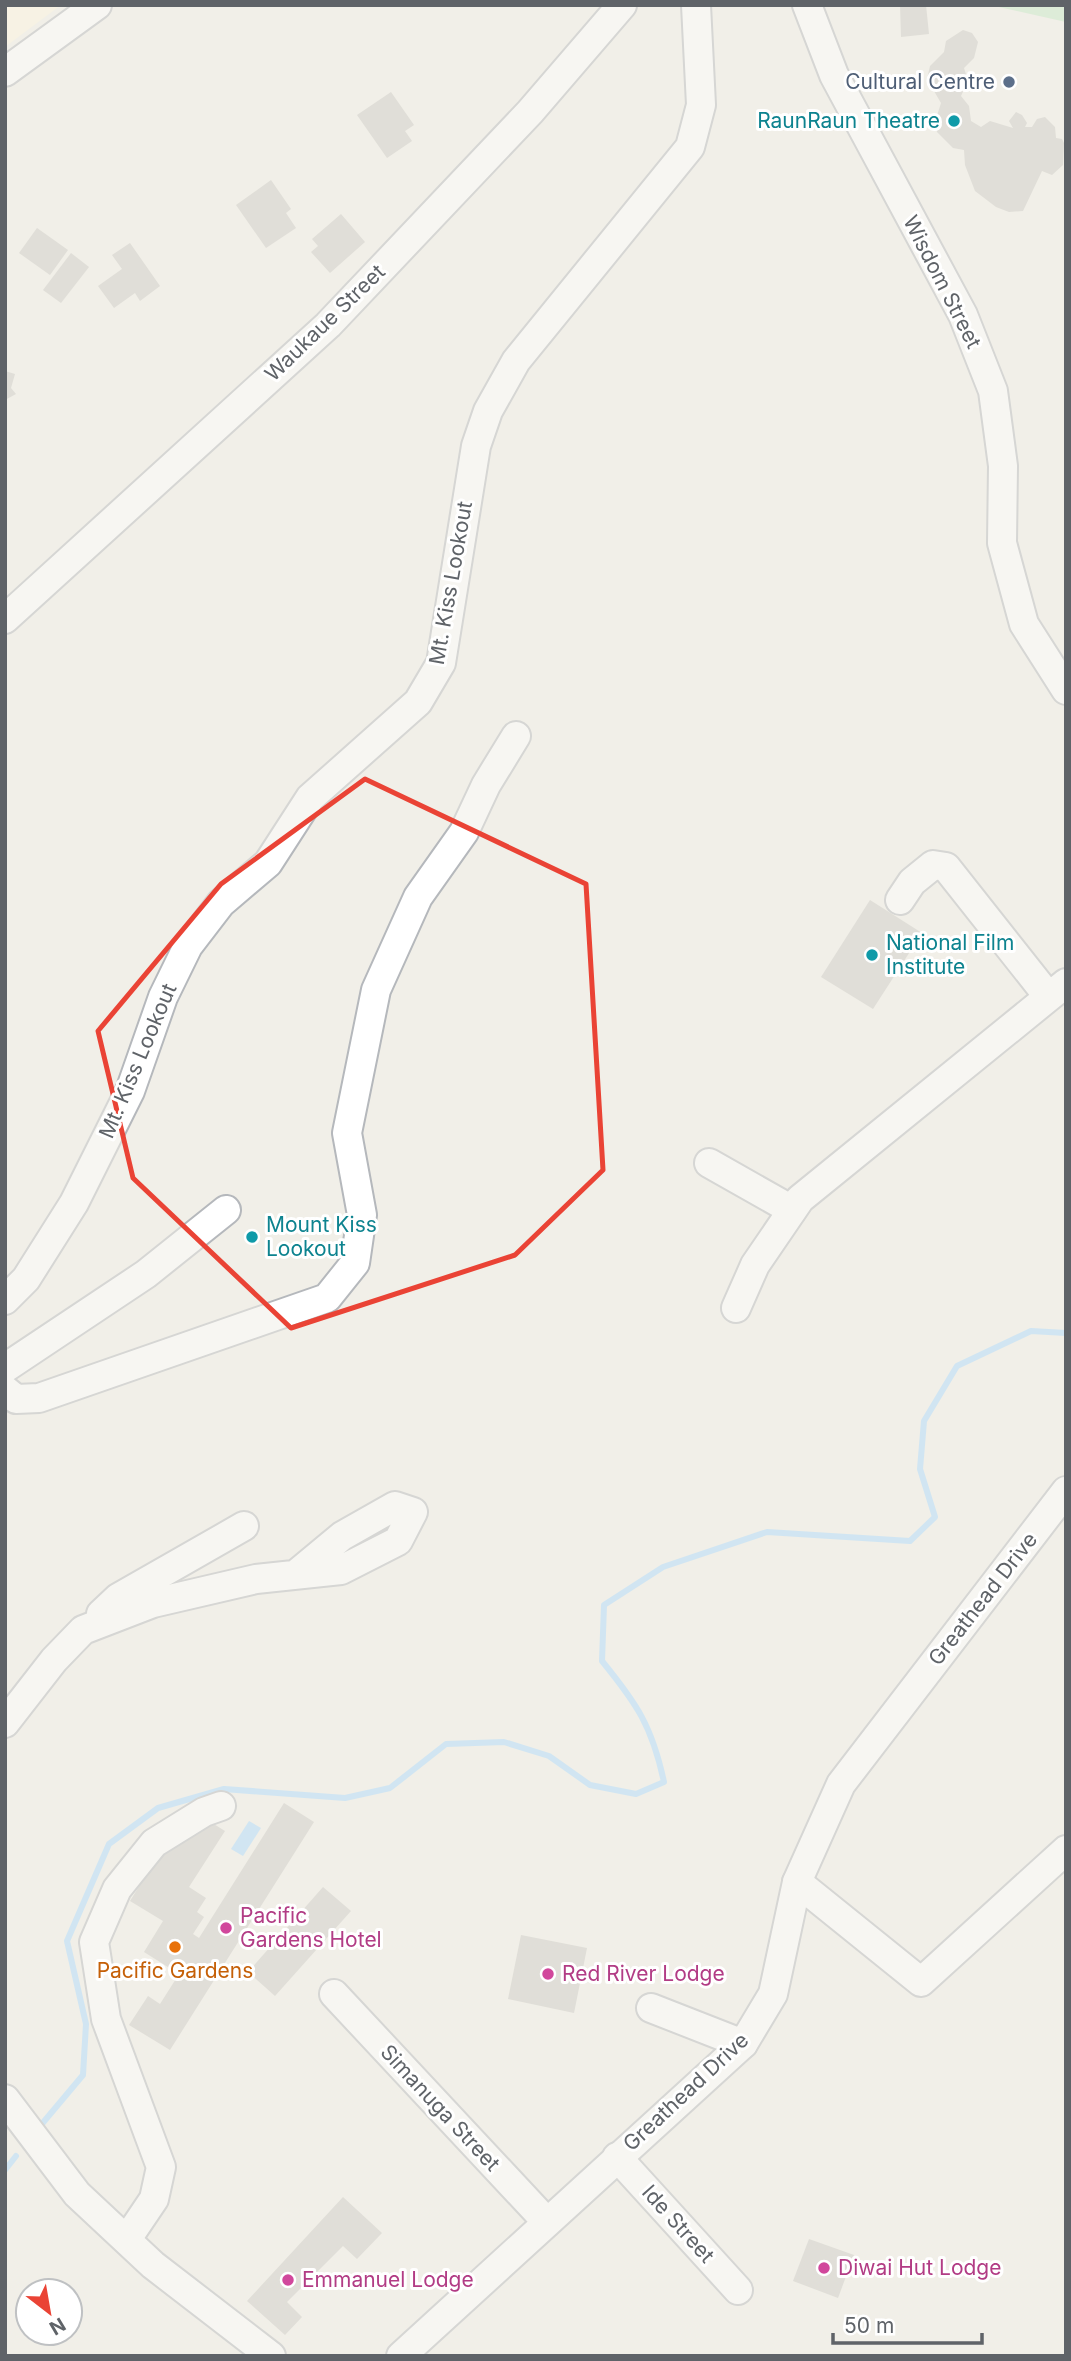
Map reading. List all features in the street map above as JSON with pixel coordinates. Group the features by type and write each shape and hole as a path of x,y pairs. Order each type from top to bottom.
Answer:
{"street":[{"path":"5,72 97,5"},
{"name":"Waukaue Street","path":"5,618 328,325 530,112 622,5"},
{"name":"Mt. Kiss Lookout","path":"5,1300 26,1279 74,1202 130,1091 163,997 188,946 221,904 268,863 310,798 418,702 440,663 476,446 488,411 516,361 690,147 701,105 696,5"},
{"name":"Wisdom Street","path":"807,5 834,75 963,315 993,391 1003,466 1002,543 1024,624 1066,690"},
{"path":"5,1390 16,1399 39,1398 265,1321 327,1298 355,1263 362,1214 347,1133 376,989 418,897 464,832 486,785 516,736"},
{"path":"736,1308 755,1265 800,1199 1057,989 946,867 933,865 912,882 900,900"},
{"path":"709,1163 792,1210"},
{"path":"5,1368 146,1275 226,1210"},
{"name":"Greathead Drive","path":"403,2355 546,2221 743,2044 773,1994 797,1882 841,1784 1066,1491"},
{"path":"5,1723 54,1660 118,1598 244,1526"},
{"path":"83,1630 153,1603 256,1579 295,1575"},
{"path":"127,2239 154,2199 161,2167 106,2019 94,1942 117,1889 154,1843 204,1812 221,1805"},
{"path":"797,1882 921,1982 1066,1850"},
{"name":"Simanuga Street","path":"334,1994 546,2221"},
{"path":"651,2008 743,2044"},
{"path":"5,2099 77,2194 153,2265 271,2356"},
{"name":"Ide Street","path":"617,2157 738,2290"}],"highlighted area":[{"path":"365,779 586,884 603,1170 515,1255 291,1328 133,1178 98,1031 221,884"}],"shaded area":[{"path":"5,5 61,5 5,47"}],"green space":[{"path":"990,5 1066,5 1066,22"}],"water":[{"path":"249,1821 261,1828 243,1856 231,1849"}],"building":[{"path":"900,5 926,5 929,34 901,37"},
{"name":"RaunRaun Theatre","path":"963,30 972,33 978,42 974,58 964,68 968,81 961,96 969,106 971,121 981,127 990,121 1013,128 1009,121 1016,112 1022,115 1027,123 1025,127 1032,127 1037,119 1045,117 1055,127 1056,138 1062,139 1064,143 1063,165 1052,175 1042,171 1023,211 1009,212 996,207 975,191 965,165 964,150 953,148 937,132 935,122 941,103 927,79 930,66 944,52 946,41"},
{"path":"391,92 414,125 405,131 412,141 387,158 357,115"},
{"path":"271,180 291,209 286,213 296,228 266,248 236,205"},
{"path":"341,214 365,242 330,273 311,252 318,246 312,239"},
{"path":"37,228 68,250 50,275 19,253"},
{"path":"130,243 160,286 140,301 135,293 114,308 98,286 122,269 112,255"},
{"path":"71,253 89,267 61,303 43,290"},
{"path":"5,371 15,374 11,388 16,394 5,400"},
{"name":"National Film Institute","path":"870,900 922,933 873,1009 821,977"},
{"name":"Pacific Gardens Hotel","path":"284,1803 314,1822 170,2050 129,2025 148,1996 160,2004 179,1974 144,1952 163,1921 130,1901 164,1846 209,1821 225,1831 189,1887 206,1898 197,1912 204,1917 193,1934 199,1938"},
{"path":"323,1887 351,1911 275,1996 248,1972"},
{"name":"Red River Lodge","path":"521,1935 587,1948 574,2013 508,1999"},
{"name":"Emmanuel Lodge","path":"343,2197 382,2233 357,2259 343,2246 287,2302 302,2317 285,2335 247,2301"},
{"name":"Diwai Hut Lodge","path":"809,2239 854,2255 838,2298 793,2281"}],"waterway":[{"path":"41,2125 83,2075 86,2024 67,1941 109,1844 158,1808 224,1789 345,1798 390,1788 446,1744 504,1742 549,1756 590,1785 636,1794 664,1782 642,1717 602,1661 604,1605 663,1567 767,1532 910,1541 935,1517 920,1469 924,1421 957,1366 1031,1331 1066,1333"},
{"path":"5,2170 16,2156"}],"place":[{"name":"Cultural Centre","path":"1009,82"},
{"name":"RaunRaun Theatre","path":"954,121"},
{"name":"National Film Institute","path":"872,955"},
{"name":"Mount Kiss Lookout","path":"252,1237"},
{"name":"Pacific Gardens Hotel","path":"226,1928"},
{"name":"Pacific Gardens","path":"175,1947"},
{"name":"Red River Lodge","path":"548,1974"},
{"name":"Diwai Hut Lodge","path":"824,2268"},
{"name":"Emmanuel Lodge","path":"288,2280"}]}
